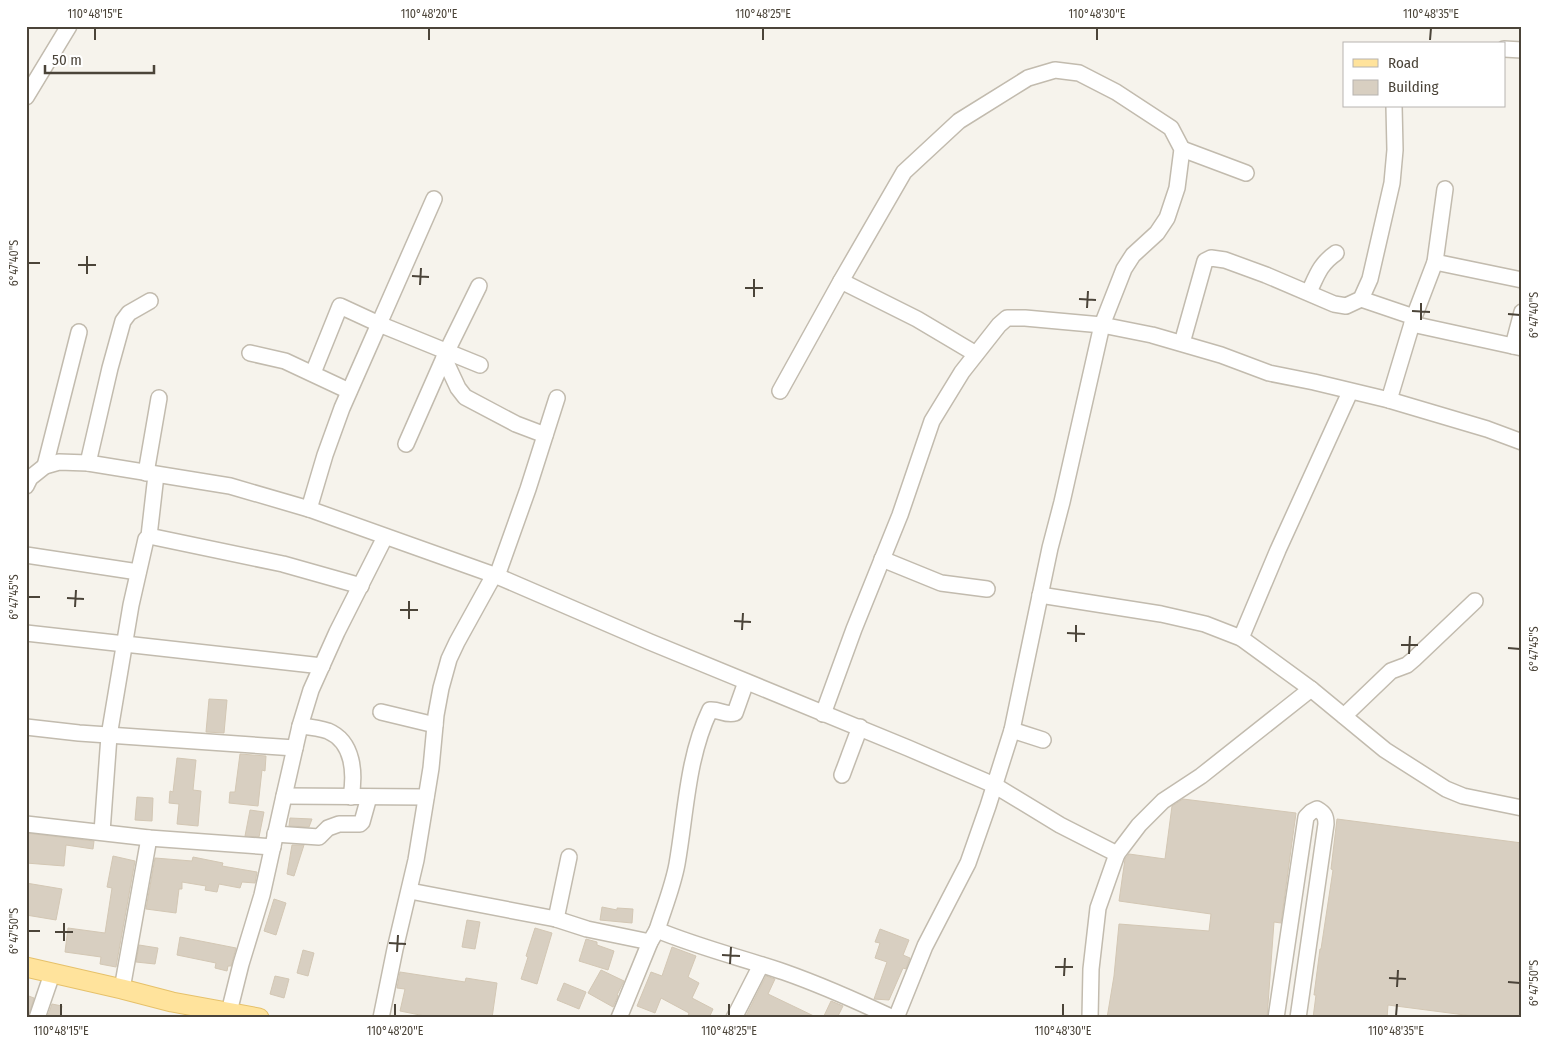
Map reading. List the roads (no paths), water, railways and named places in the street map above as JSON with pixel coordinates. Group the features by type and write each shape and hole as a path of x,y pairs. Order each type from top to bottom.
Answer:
{"main road":[{"path":"26,967 172,1002 259,1018"}],"street":[{"path":"26,98 69,26"},
{"path":"1506,49 1522,50"},
{"path":"780,391 904,172 959,121 1028,78 1055,70 1078,73 1116,92 1171,128 1182,150 1177,188 1168,218 1157,232 1133,255 1124,269 1102,325 1040,595 1012,730 968,863 926,946 896,1018"},
{"path":"1182,343 1205,261 1211,258 1225,260 1266,275 1341,306 1350,305 1361,299 1370,279 1392,183 1395,150 1394,108"},
{"path":"1182,150 1246,173"},
{"path":"1389,400 1413,321 1435,262 1445,189"},
{"path":"308,509 325,455 349,391 434,199"},
{"path":"1309,292 1320,267 1336,253"},
{"path":"1435,262 1522,280"},
{"path":"841,281 917,319 976,354"},
{"path":"406,444 479,286"},
{"path":"1361,299 1413,321 1517,347 1522,312"},
{"path":"88,463 123,321 129,313 150,301"},
{"path":"312,373 337,305 446,354 480,365"},
{"path":"824,714 854,629 900,515 932,421 958,378 1007,318 1102,325 1152,335 1221,354 1269,373 1389,400 1522,442"},
{"path":"45,466 79,332"},
{"path":"250,353 285,361 349,391"},
{"path":"446,354 458,388 465,397 516,424 546,435"},
{"path":"1240,638 1350,392"},
{"path":"102,832 110,736 138,572 146,539 149,536 151,474 159,398"},
{"path":"381,1018 416,860 431,768 441,688 449,660 462,629 495,576 528,489 557,398"},
{"path":"26,486 30,478 45,466 59,462 88,463 230,486 308,509 495,576 994,785 1060,825 1117,854"},
{"path":"149,536 282,564 361,586"},
{"path":"229,1012 262,895 300,726 311,690 337,632 385,537"},
{"path":"26,555 138,572"},
{"path":"882,559 941,583 987,589"},
{"path":"1040,595 1161,614 1205,624 1240,638 1311,689 1385,750 1446,788 1463,796 1522,808"},
{"path":"1344,716 1391,671 1407,665 1476,601"},
{"path":"26,633 322,666"},
{"path":"618,1018 653,936 676,866 688,786 697,746 707,717 710,710 730,715 734,714 746,682"},
{"path":"1090,1018 1090,970 1098,908 1117,854 1139,825 1164,801 1201,776 1311,689"},
{"path":"381,712 435,725"},
{"path":"300,726 312,727 328,732 342,742 351,758 353,766 351,797"},
{"path":"26,727 110,736 295,748"},
{"path":"842,775 860,728"},
{"path":"1012,730 1043,740"},
{"path":"284,796 426,797"},
{"path":"26,824 150,838 274,841 319,837 328,828 339,824 360,824 369,797"},
{"path":"1276,1018 1306,817 1317,809 1323,812 1326,824 1298,1018"},
{"path":"122,989 150,838"},
{"path":"556,919 569,857"},
{"path":"410,891 556,919 587,929 679,939 829,989 892,1018"},
{"path":"1288,934 1310,937"},
{"path":"734,1018 761,965"},
{"path":"37,1018 52,974"}]}
